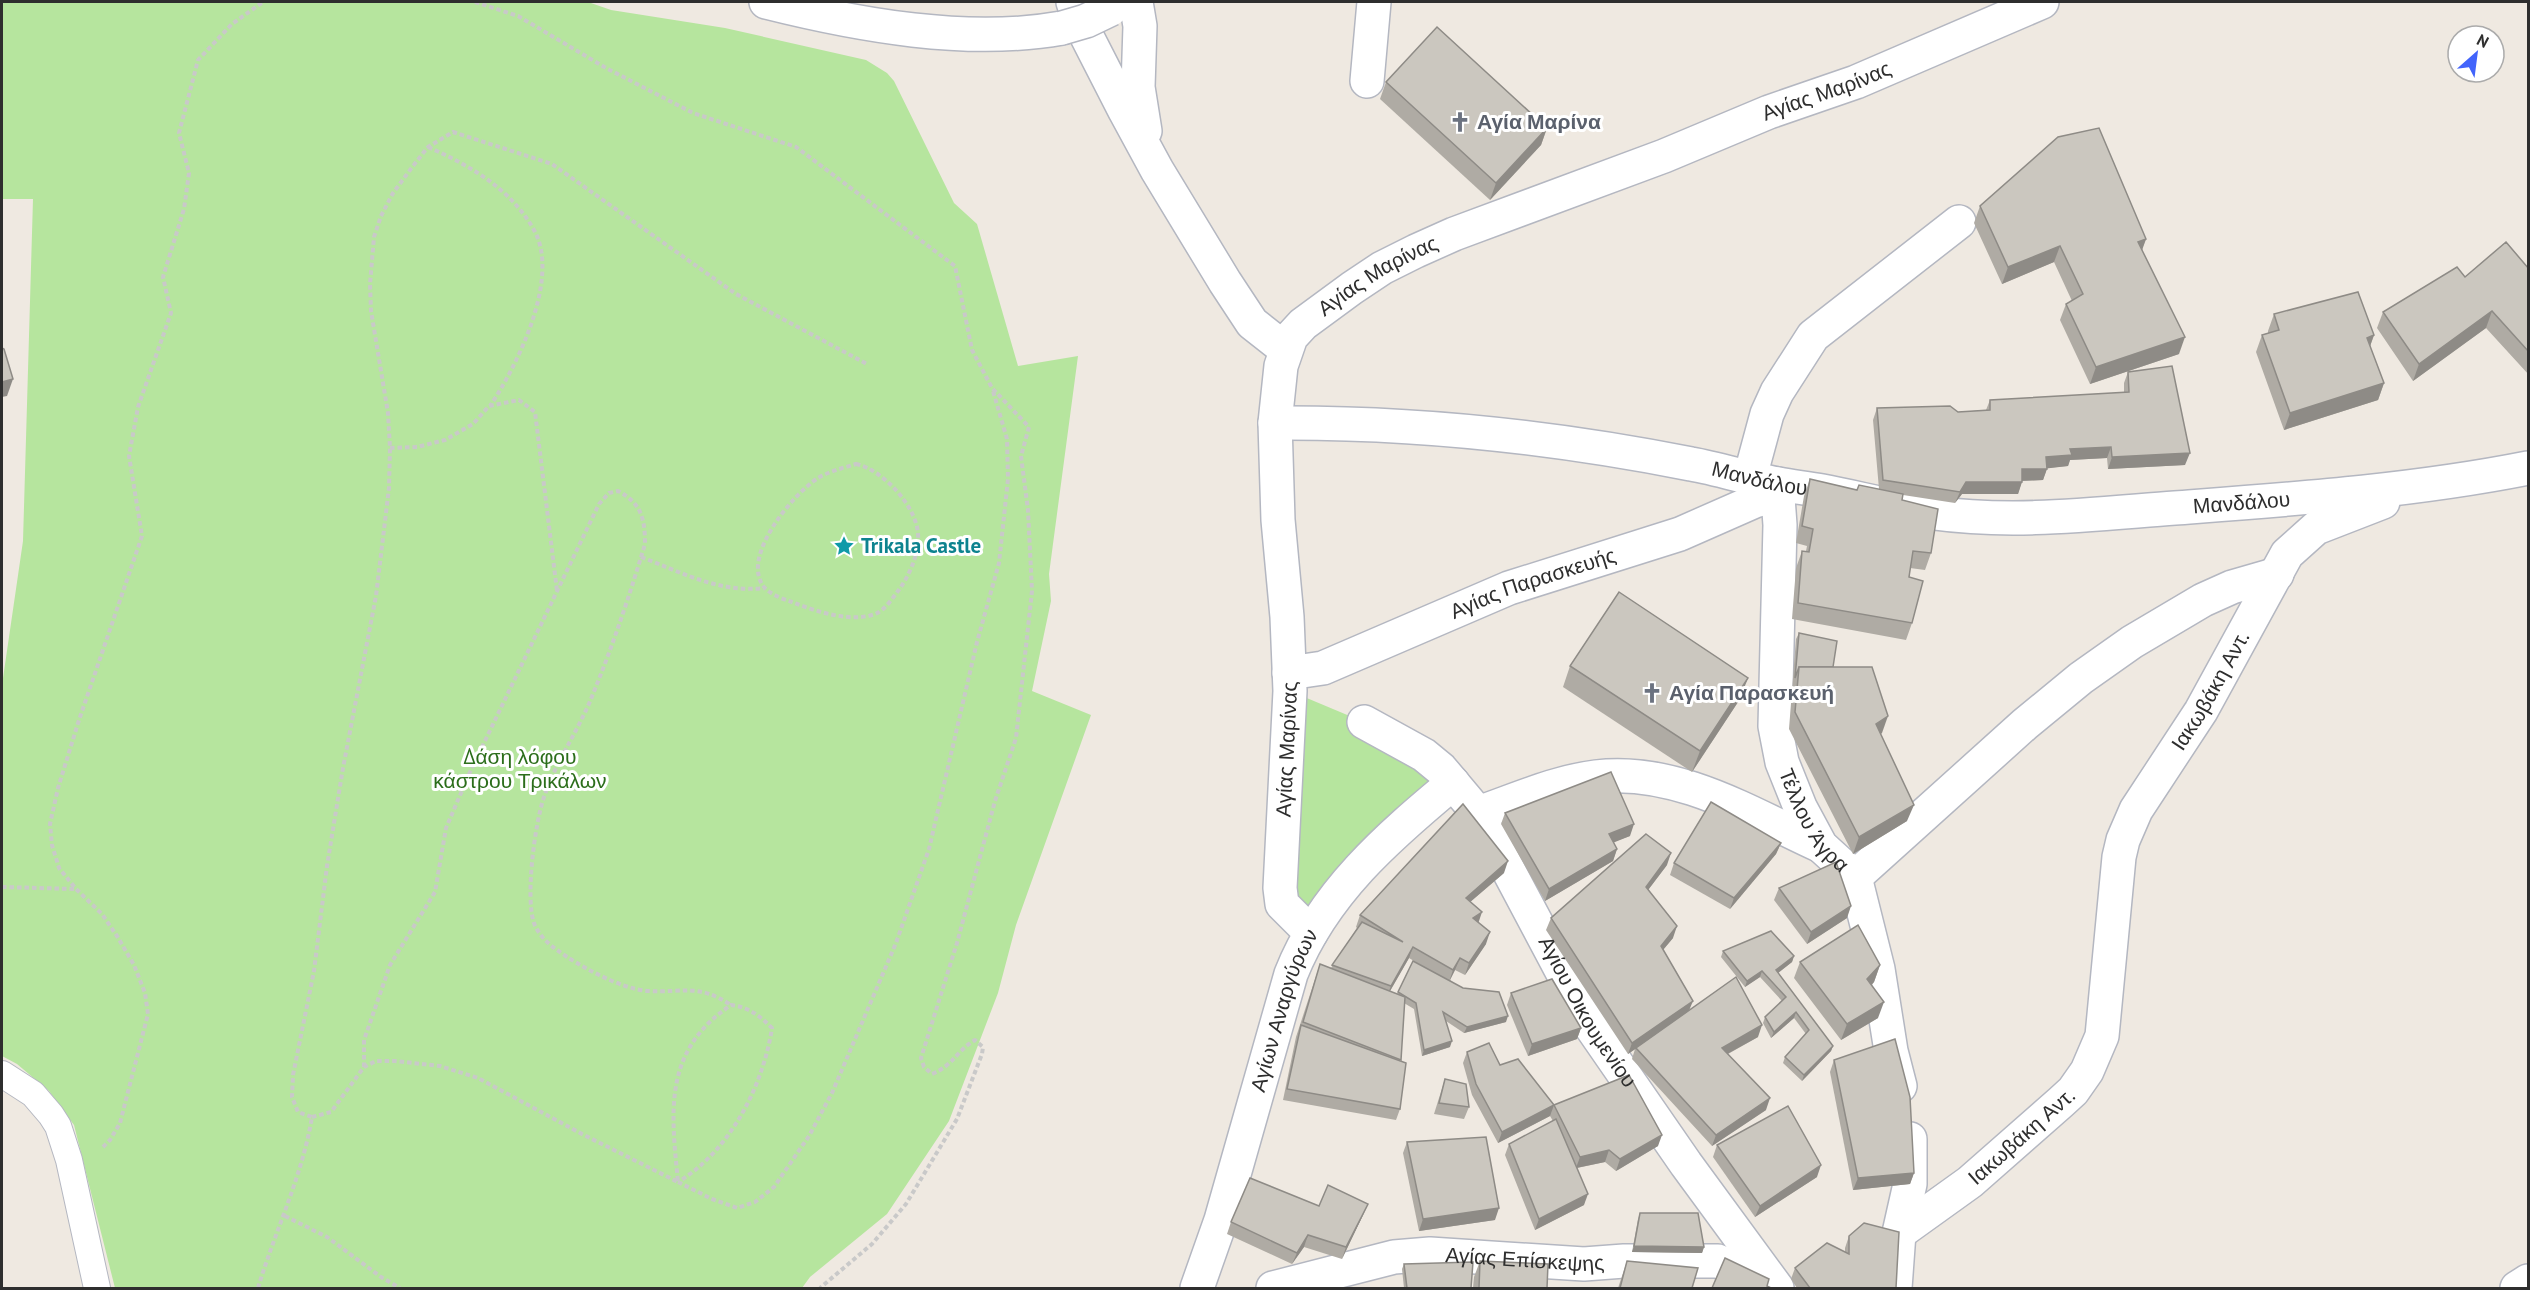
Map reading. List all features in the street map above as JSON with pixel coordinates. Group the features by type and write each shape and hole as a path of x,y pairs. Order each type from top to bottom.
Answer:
{"street":[{"path":"766,2 814,14 934,31 1007,33 1068,15 1086,21 1123,4 1140,26 1138,87 1146,129 1141,140"},
{"path":"1367,81 1374,2"},
{"name":"Αγίας Μαρίνας","path":"1311,933 1289,914 1282,904 1280,888 1286,789 1289,673 1287,617 1278,520 1275,423 1281,366 1291,337 1303,324 1382,268 1454,234 1654,160 1769,112 1856,82 2042,2"},
{"path":"1068,15 1080,23 1141,140 1225,282 1252,323 1285,350"},
{"name":"Τέλλου Άγρα","path":"1895,1288 1899,1233 1910,1185 1911,1143 1891,1051 1878,969 1856,878 1821,846 1800,807 1782,762 1775,726 1779,592 1768,485 1767,414 1777,392 1813,336 1959,222"},
{"name":"Μανδάλου","path":"1275,423 1365,423 1449,428 1679,462 1768,485 1819,490 1935,513 2017,518 2316,497 2421,486"},
{"path":"2421,486 2529,468"},
{"name":"Αγίας Παρασκευής","path":"1289,673 1323,668 1509,588 1680,534 1755,501 1768,485"},
{"name":"Ιακωβάκη Αντ.","path":"1899,1233 1970,1182 2061,1102 2073,1091 2094,1059 2102,1036 2118,867 2128,825 2200,711 2288,554 2316,528 2421,486"},
{"path":"1856,878 2025,724 2090,672 2132,642 2203,600 2232,587 2277,574"},
{"path":"1364,722 1424,756 1454,783"},
{"path":"1478,813 1567,782 1597,777 1658,780 1705,793 1821,846"},
{"name":"Αγίων Αναργύρων","path":"1197,1288 1221,1220 1291,974 1300,950 1339,891 1363,863 1399,828 1454,783"},
{"name":"Αγίου Οικουμενίου","path":"1454,783 1478,813 1592,1028 1686,1164 1777,1288"},
{"name":"Αγίας Επίσκεψης","path":"1273,1288 1360,1264 1430,1254 1583,1276 1624,1261 1718,1261 1777,1288"},
{"path":"2517,1288 2529,1281"}],"lane":[{"path":"2,1074 33,1094 51,1114 58,1126 69,1160 97,1288"}],"path":[{"path":"69,1160 101,1149 110,1140 120,1123 148,1014 145,993 134,965 117,936 102,914 76,889 59,868 52,845 50,824 58,788 79,720 142,536 129,456 138,407 171,313 163,277 184,209 189,173 179,133 198,60 232,24 263,2"},
{"path":"475,2 519,16 606,68 693,113 795,147 955,266 972,350 992,388 1007,439 1008,479 999,563 977,642 929,849 900,934 832,1093 809,1136 774,1187 755,1202 737,1208 712,1199 582,1134 478,1078 440,1066 415,1062 376,1061 364,1067 331,1112 312,1117 298,1112 292,1097 293,1075 314,971 327,866 376,596 384,538 390,448 388,413 371,311 371,259 374,237 381,216 393,193 428,147 453,132 552,164 736,294 867,364"},
{"path":"390,448 417,447 445,440 473,424 509,377 533,323 538,300 542,257 536,232 514,201 494,183 460,161 428,147"},
{"path":"820,1288 872,1244 906,1204 957,1119 982,1054 982,1047 975,1040 968,1044 945,1068 932,1074 924,1067 921,1058 957,943 995,801 1016,738 1024,670 1032,591 1028,510 1021,456 1029,427 992,388"},
{"path":"489,406 519,400 535,412 557,591"},
{"path":"641,557 715,586 737,590 765,588 809,609 852,617 879,613 908,575 917,546 917,527 897,491 869,467 856,464 836,469 817,479 799,495 780,518 762,546 757,570 765,588"},
{"path":"364,1067 364,1040 390,965 435,892 446,828 470,772 599,504 609,493 618,491 632,498 641,513 645,528 645,544 590,703 543,798 535,837 531,906 534,923 540,935 579,964 619,983 648,991 680,989 703,991 731,1005 745,1007 772,1028 768,1054 755,1089 741,1115 711,1155 694,1172 678,1182"},
{"path":"2,887 76,889"},
{"path":"678,1182 673,1099 678,1070 704,1027 731,1005"},
{"path":"258,1288 285,1216 308,1140 312,1117"},
{"path":"285,1216 327,1237 381,1277 400,1288"}],"green space":[{"name":"Δάση λόφου κάστρου Τρικάλων","path":"2,2 588,2 611,10 725,28 866,60 887,73 894,81 954,203 977,224 1018,366 1078,356 1049,574 1051,601 1032,691 1091,715 1016,925 998,993 949,1121 887,1214 810,1277 802,1288 115,1288 74,1125 49,1091 17,1064 2,1056 2,685 23,541 33,199 2,199"},
{"path":"1290,691 1364,722 1441,769 1311,933 1280,888"}],"building":[{"name":"Αγία Μαρίνα","path":"1437,27 1547,128 1496,183 1386,82"},
{"path":"2099,128 2146,239 2138,242 2185,337 2096,367 2066,304 2083,294 2060,246 2008,267 1980,206 2058,137"},
{"path":"2506,242 2529,269 2529,352 2492,311 2419,364 2383,312 2457,267 2465,277"},
{"path":"2358,292 2374,335 2367,338 2384,383 2290,413 2262,335 2279,330 2274,314"},
{"path":"2,348 13,379 2,382"},
{"path":"2172,366 2190,453 2112,457 2111,447 2070,449 2072,455 2046,457 2047,469 2022,469 2022,482 1966,482 1960,492 1883,480 1877,408 1950,406 1958,412 1990,410 1990,400 2129,392 2128,372"},
{"path":"1810,479 1857,490 1859,485 1903,494 1902,500 1938,509 1931,553 1913,551 1909,577 1923,581 1912,623 1798,603 1802,551 1809,552 1813,529 1802,526"},
{"name":"Αγία Παρασκευή","path":"1619,592 1748,678 1700,751 1570,666"},
{"path":"1799,633 1837,641 1833,667 1799,667 1795,678"},
{"path":"1799,667 1872,667 1888,716 1876,724 1914,805 1859,837 1795,712"},
{"path":"1611,772 1634,824 1609,834 1617,849 1549,889 1505,813"},
{"path":"1711,802 1781,843 1734,898 1674,863"},
{"path":"1463,804 1508,861 1466,898 1482,912 1473,918 1490,932 1469,963 1460,958 1453,970 1413,947 1391,986 1332,965 1362,922 1403,942 1360,915"},
{"path":"1646,834 1671,853 1646,887 1677,926 1661,946 1693,1001 1632,1043 1551,918"},
{"path":"1836,862 1851,906 1811,932 1779,888"},
{"path":"1858,925 1880,965 1867,979 1884,1002 1847,1024 1800,962"},
{"path":"1771,931 1794,956 1776,970 1833,1046 1804,1075 1785,1057 1809,1030 1796,1012 1774,1032 1765,1017 1786,997 1762,971 1747,981 1723,951"},
{"path":"1413,961 1463,988 1499,992 1508,1016 1467,1027 1443,1012 1452,1041 1424,1050 1416,1003 1398,992"},
{"path":"1320,964 1405,997 1401,1060 1303,1022"},
{"path":"1736,977 1762,1025 1722,1048 1770,1098 1716,1135 1636,1048"},
{"path":"1552,979 1581,1028 1532,1044 1511,993"},
{"path":"1301,1025 1406,1063 1400,1109 1287,1089"},
{"path":"1895,1039 1910,1097 1914,1173 1858,1178 1834,1060"},
{"path":"1489,1043 1500,1065 1518,1059 1554,1105 1502,1132 1476,1084 1467,1052"},
{"path":"1629,1075 1662,1135 1620,1159 1609,1150 1580,1157 1554,1105"},
{"path":"1445,1079 1466,1084 1469,1107 1439,1103"},
{"path":"1788,1106 1821,1165 1760,1206 1717,1145"},
{"path":"1556,1119 1588,1194 1539,1219 1509,1144"},
{"path":"1486,1137 1499,1208 1423,1219 1407,1142"},
{"path":"1250,1178 1319,1206 1328,1185 1368,1204 1346,1247 1308,1235 1297,1253 1231,1222"},
{"path":"1640,1213 1698,1213 1704,1247 1634,1246"},
{"path":"1864,1223 1899,1232 1896,1288 1810,1288 1795,1268 1827,1243 1849,1254 1849,1236"},
{"path":"1725,1258 1769,1279 1767,1286 1771,1288 1712,1288"},
{"path":"1480,1261 1548,1264 1547,1288 1479,1288"},
{"path":"1627,1261 1698,1268 1692,1288 1620,1288"},
{"path":"1473,1262 1471,1288 1407,1288 1404,1264"}],"place":[{"name":"Αγία Μαρίνα","path":"1460,122"},
{"name":"Trikala Castle","path":"844,546"},
{"name":"Αγία Παρασκευή","path":"1652,693"}]}
